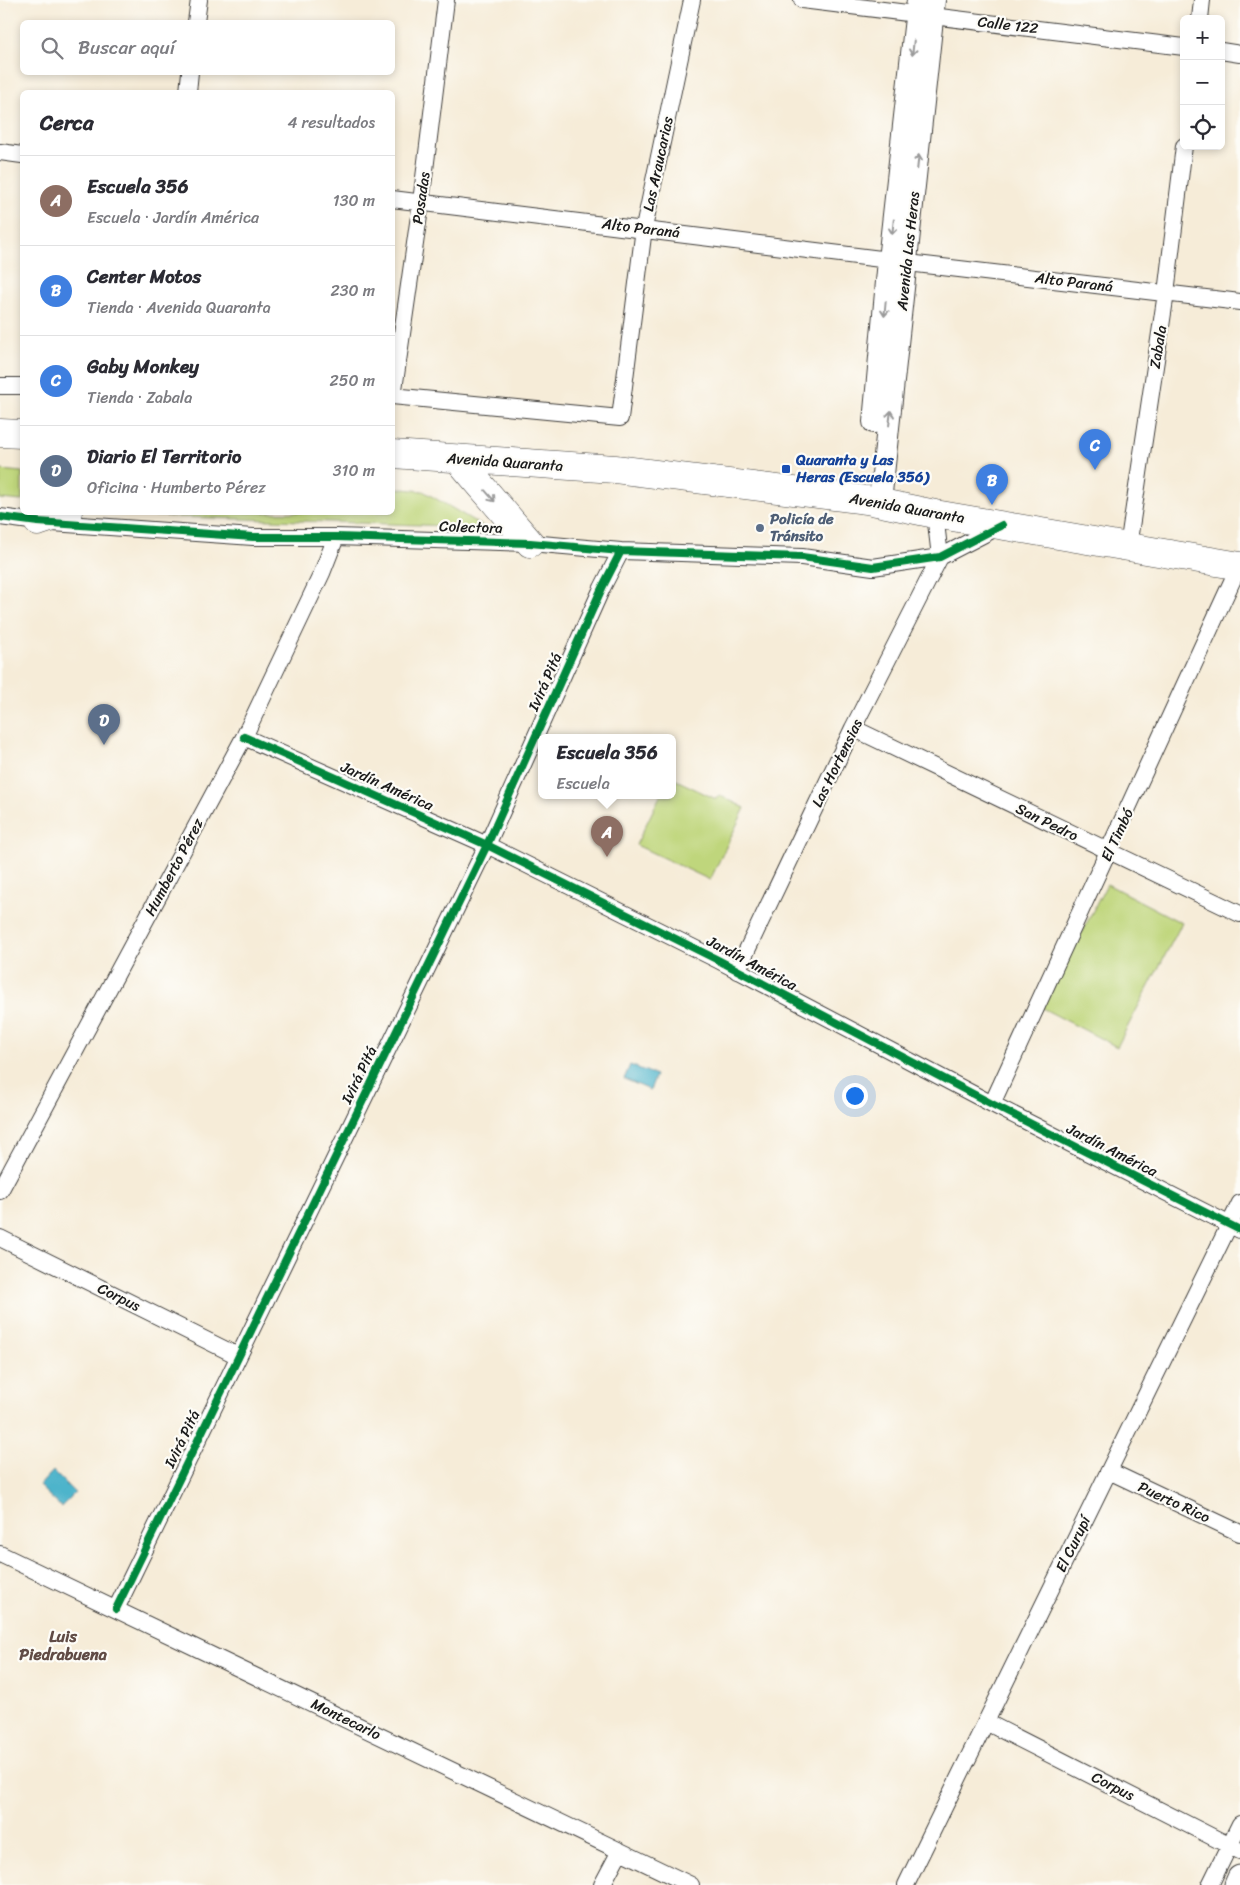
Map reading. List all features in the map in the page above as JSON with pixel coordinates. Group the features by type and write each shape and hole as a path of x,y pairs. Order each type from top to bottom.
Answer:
{"highway":[{"path":"0,433 20,434"},
{"name":"Avenida Quaranta","path":"395,454 614,469 874,501 935,514 1240,566"},
{"path":"458,459 530,543"},
{"path":"38,522 59,515"}],"main road":[{"name":"Avenida Las Heras","path":"874,501 925,7"},
{"path":"1237,1885 1240,1878"}],"street":[{"path":"196,20 199,0"},
{"name":"Posadas","path":"395,382 421,202 446,0"},
{"name":"Las Araucarias","path":"395,396 620,418 644,228 692,0"},
{"name":"Calle 122","path":"802,0 925,7 1180,46"},
{"path":"1200,15 1202,0"},
{"path":"1225,52 1240,54"},
{"path":"188,90 190,75"},
{"name":"Zabala","path":"1128,547 1166,293 1184,150"},
{"path":"0,152 20,155"},
{"name":"Alto Paraná","path":"395,199 644,228 1240,302"},
{"path":"0,386 20,386"},
{"path":"935,514 940,556 1002,525"},
{"name":"Colectora","path":"0,516 38,522 253,537 336,537 530,543 621,551 802,557 873,567 940,556"},
{"name":"Humberto Pérez","path":"0,1191 244,737 322,573 336,537"},
{"name":"Ivirá Pitá","path":"116,1609 487,845 602,588 621,551"},
{"name":"Las Hortensias","path":"737,972 854,728 940,556"},
{"name":"El Timbó","path":"992,1104 1240,566"},
{"name":"San Pedro","path":"854,728 1240,914"},
{"name":"Jardín América","path":"244,737 487,845 1235,1228"},
{"name":"El Curupí","path":"906,1885 1108,1471 1235,1228 1240,1203"},
{"name":"Corpus","path":"0,1238 238,1356"},
{"name":"Puerto Rico","path":"1108,1471 1240,1533"},
{"name":"Montecarlo","path":"0,1554 691,1885"},
{"name":"Corpus","path":"986,1722 1235,1849"},
{"path":"1210,1885 1235,1849 1240,1824"},
{"path":"602,1885 620,1851"}],"green space":[{"path":"0,470 20,472 20,501 0,499"},
{"path":"395,488 423,491 491,531 450,526 144,515 395,515"},
{"path":"676,780 716,799 719,795 745,808 710,880 636,845 659,799 676,799"},
{"path":"1107,884 1182,923 1117,1047 1042,1008"}],"water":[{"path":"630,1065 656,1075 650,1090 624,1079"},
{"path":"53,1471 75,1493 61,1507 39,1486"}],"cycle path":[{"path":"0,517 38,522 253,537 336,537 530,543 621,551 802,557 873,567 940,557 1002,525"},
{"path":"116,1609 487,845 602,588 621,551"},
{"path":"244,737 487,845 718,960 992,1104 1240,1230"}],"place":[{"name":"Quaranta y Las Heras (Escuela 356)","path":"786,469"},
{"name":"Gaby Monkey","path":"1095,470"},
{"name":"Center Motos","path":"992,505"},
{"name":"Policía de Tránsito","path":"760,528"},
{"name":"Diario El Territorio","path":"104,745"},
{"name":"Escuela 356","path":"607,857"}],"district":[{"name":"Luis Piedrabuena","path":"63,1645"}]}
